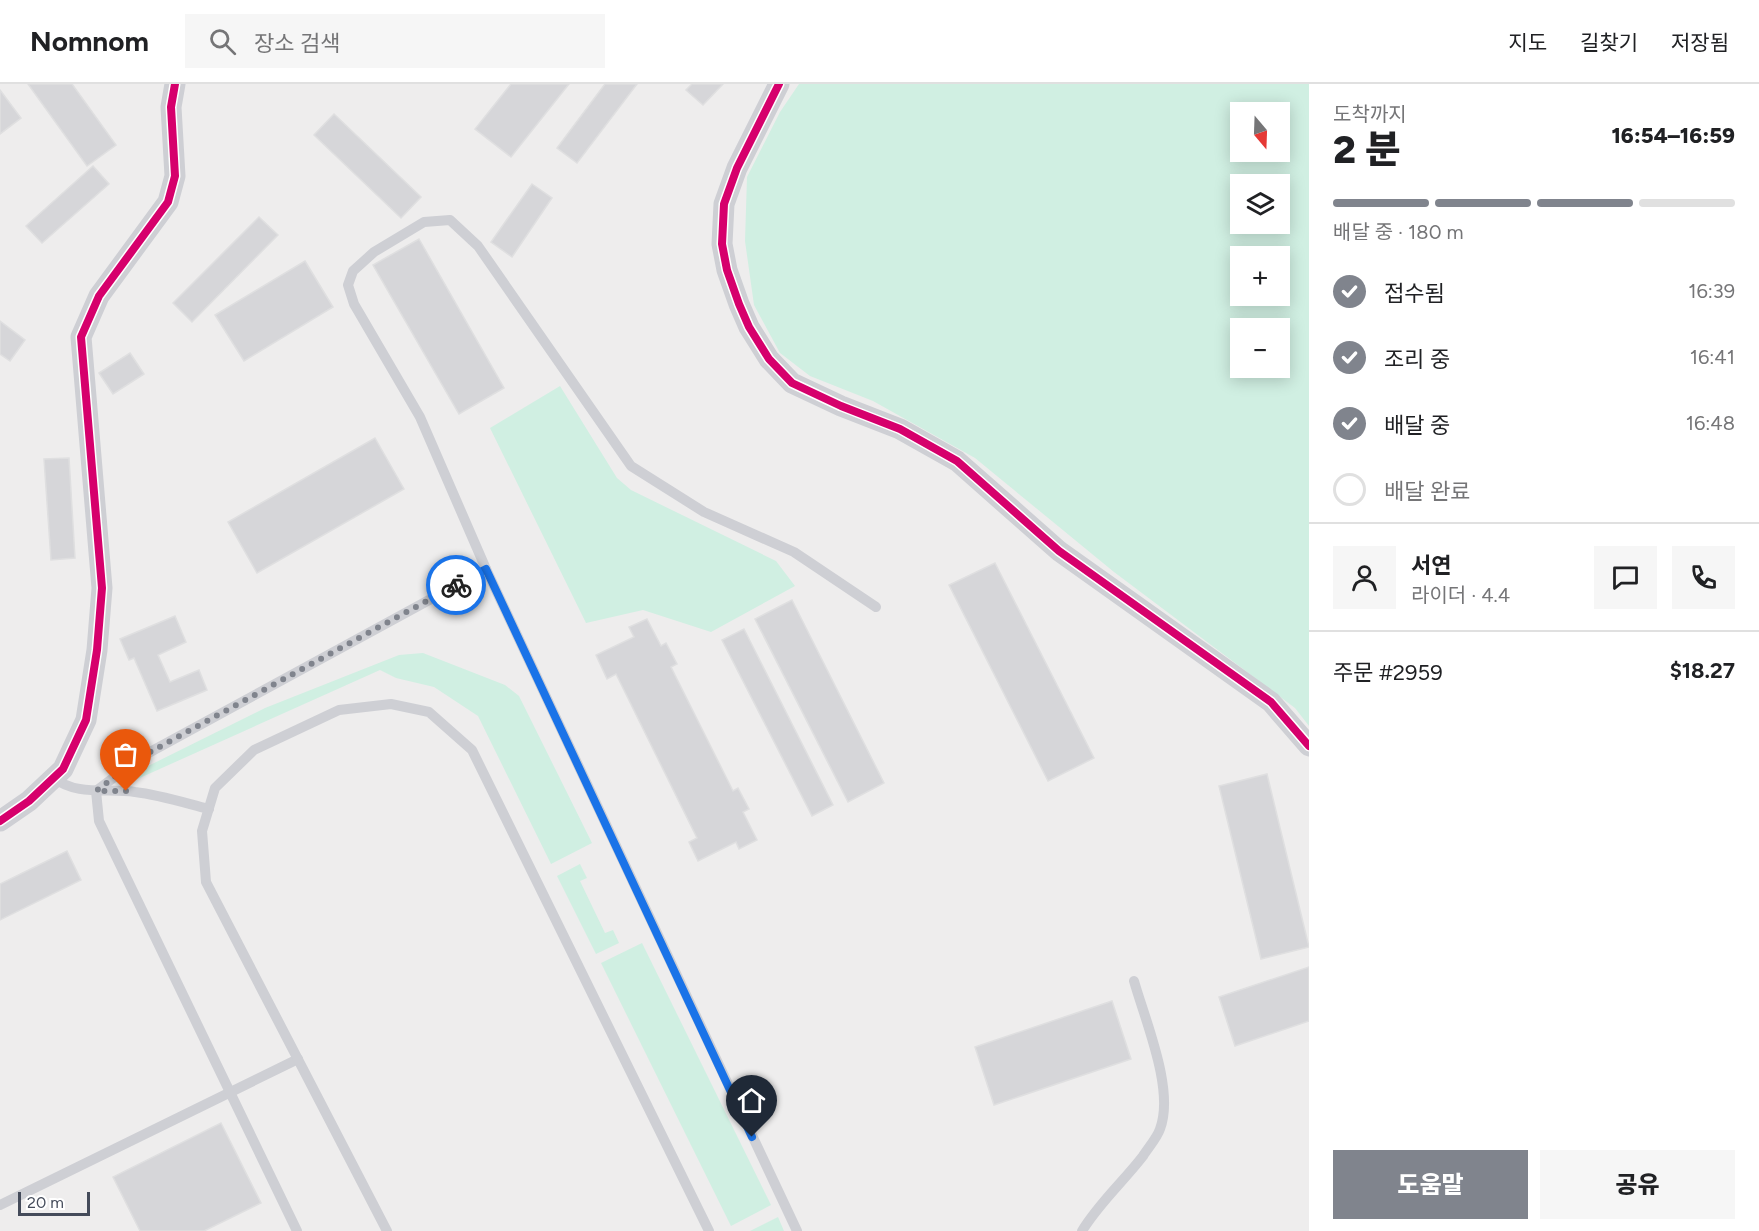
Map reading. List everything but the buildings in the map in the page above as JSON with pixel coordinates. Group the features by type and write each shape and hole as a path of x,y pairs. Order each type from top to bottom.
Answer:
{"street":[{"path":"0,821 63,769 86,720 98,650 102,588 81,337 99,296 168,202 176,176 171,107 175,84"},
{"path":"779,84 737,168 724,204 722,244 727,270 739,304 769,359 792,383 900,429 957,461 1059,551 1271,702 1309,746"}],"lane":[{"path":"797,1231 486,569 420,417 354,304 348,285 352,271 374,252 424,222 450,220 478,246 631,466 704,512 794,552 876,607"},
{"path":"96,791 141,757 486,569"},
{"path":"387,1231 206,882 202,831 215,788 254,750 339,710 391,704 429,712 472,750 709,1231"},
{"path":"54,778 63,785 96,791 136,792 209,809"},
{"path":"96,791 99,821 228,1093 297,1231"},
{"path":"1082,1231 1092,1214 1142,1157 1160,1129 1164,1109 1162,1082 1134,981"},
{"path":"0,1205 298,1059"}],"green space":[{"path":"799,84 1309,84 1309,726 1295,708 1114,572 975,458 873,401 810,376 780,353 754,305 745,241 747,177 780,112"},
{"path":"560,386 617,478 631,490 776,561 795,586 711,632 643,610 586,623 490,428"},
{"path":"423,653 505,685 519,696 592,843 551,864 478,716 434,687 396,678 380,670 133,781 130,775 265,708 399,655"},
{"path":"580,864 587,878 580,881 605,933 613,930 619,943 596,954 557,876"},
{"path":"642,943 771,1205 731,1226 601,963"},
{"path":"778,1217 784,1231 750,1231"}],"cycle path":[{"path":"0,821 29,801 63,769 86,720 97,650 102,588 81,337 99,296 168,202 175,176 171,107 175,84"},
{"path":"779,84 737,168 724,204 722,244 727,270 739,304 749,327 769,359 792,383 841,406 900,429 957,461 1059,551 1271,702 1309,746"}],"way so far":[{"path":"126,791 96,791 111,777 141,757 456,585"}],"route":[{"path":"456,585 486,569 752,1137"}]}
